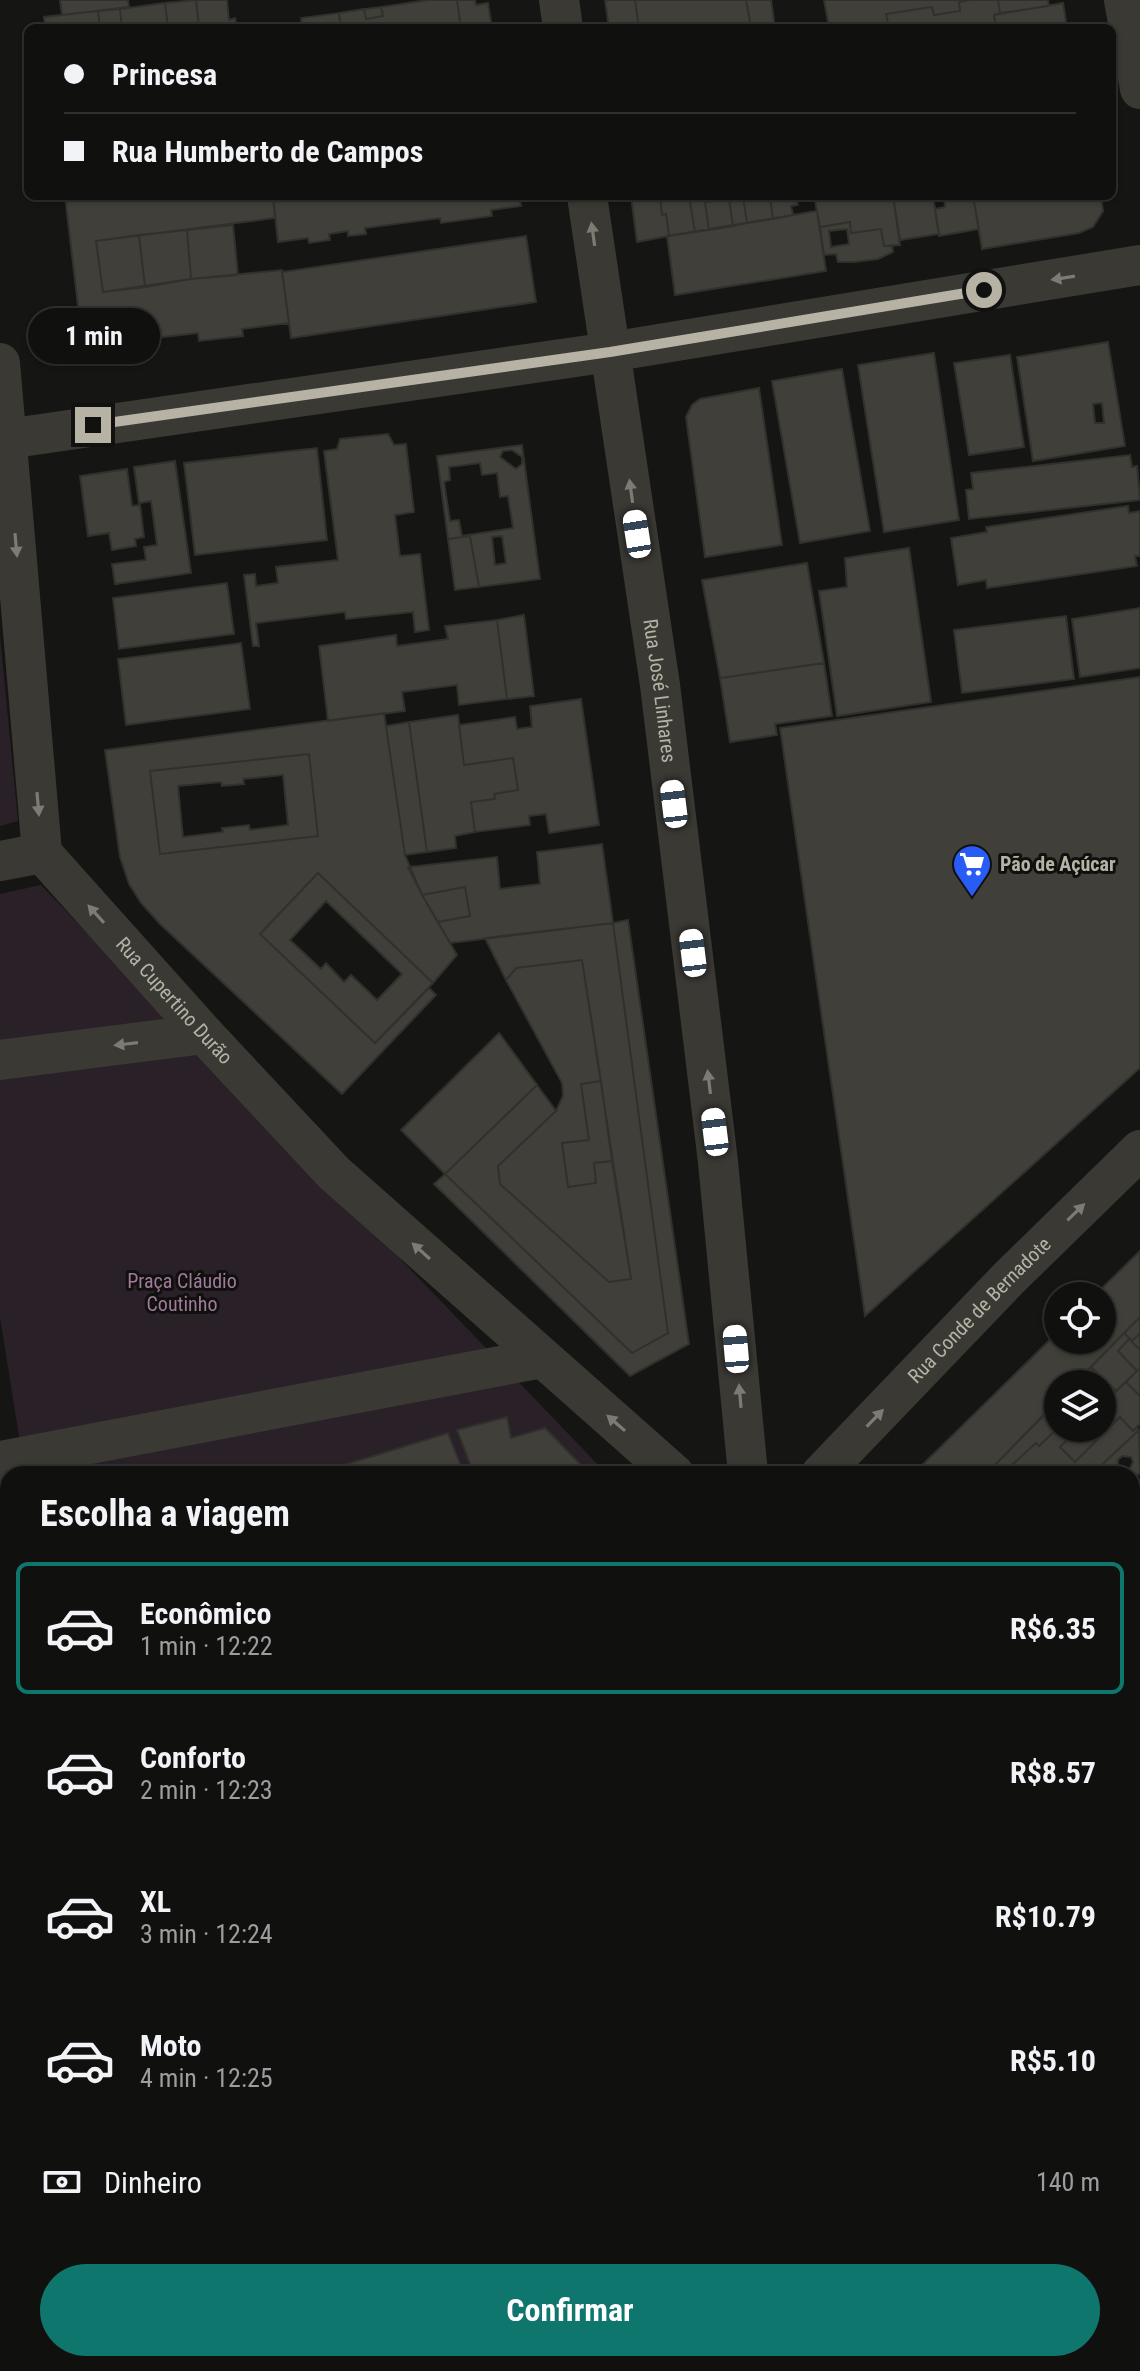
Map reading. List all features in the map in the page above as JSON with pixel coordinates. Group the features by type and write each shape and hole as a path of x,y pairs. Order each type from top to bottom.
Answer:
{"street":[{"path":"559,0 562,24"},
{"path":"1124,0 1140,89"},
{"name":"Rua José Linhares","path":"588,200 660,685 718,1162 747,1466"},
{"path":"4,440 610,352 1140,265"},
{"path":"0,363 4,440 42,853 0,861"},
{"name":"Rua Cupertino Durão","path":"42,853 334,1173 665,1466"},
{"path":"0,1060 204,1034"},
{"name":"Rua Conde de Bernadote","path":"829,1466 1009,1278 1140,1150"},
{"path":"0,1461 542,1358"}],"green space":[{"path":"0,636 18,821 0,826"},
{"name":"Praça Cláudio Coutinho","path":"41,885 599,1466 24,1466 0,1317 0,894"}],"building":[{"path":"60,0 128,0 129,7 62,15"},
{"path":"196,0 199,24 168,24 165,3"},
{"path":"196,0 227,0 229,20 235,18 236,24 199,24"},
{"path":"428,0 457,0 460,24 340,24 339,13 364,9 366,19 383,16 381,7"},
{"path":"457,0 475,0 476,5 488,3 491,24 460,24"},
{"path":"605,0 635,0 638,24 608,24"},
{"path":"635,0 746,0 751,24 638,24"},
{"path":"746,0 771,0 774,24 750,24"},
{"path":"824,0 970,0 959,2 960,11 934,15 932,7 886,14 888,24 828,24"},
{"path":"998,0 1000,13 994,15 995,24 888,24 886,14 932,7 934,15 960,11 959,2"},
{"path":"998,0 1048,0 1049,6 1000,13"},
{"path":"165,3 168,24 122,24 120,9"},
{"path":"1063,3 1066,24 995,24 994,15"},
{"path":"381,7 383,16 366,19 364,9"},
{"path":"120,9 122,24 100,24 98,11"},
{"path":"98,11 100,24 45,24 44,17"},
{"path":"339,13 340,24 302,24 301,18"},
{"path":"65,200 273,200 275,218 96,241 103,292 282,270 289,323 242,329 243,336 199,341 198,333 154,338 155,347 111,353 110,345 83,348"},
{"path":"273,200 520,200 521,206 491,210 492,216 441,223 440,218 365,228 366,234 348,236 348,231 329,234 330,240 309,243 308,238 278,242"},
{"path":"632,200 660,200 669,236 637,242"},
{"path":"660,200 690,200 695,232 669,236 666,214 662,215"},
{"path":"690,200 721,200 705,202 709,230 695,232"},
{"path":"729,200 744,200 747,223 733,226"},
{"path":"729,200 733,226 709,230 705,202"},
{"path":"744,200 771,200 773,219 747,223"},
{"path":"771,200 797,200 798,205 791,206 793,215 773,219"},
{"path":"815,200 894,200 900,245 884,246 881,229 851,233 850,222 820,227"},
{"path":"894,200 934,200 939,234 900,240"},
{"path":"944,200 974,200 979,229 939,236 935,209 945,207"},
{"path":"974,200 1102,200 1103,211 1093,227 1079,233 982,249"},
{"path":"817,211 826,271 675,295 667,236"},
{"path":"850,222 851,233 881,229 884,246 892,246 893,252 878,259 838,262 836,254 824,255 820,227","holes":["847,229 849,244 831,247 829,231"]},
{"path":"233,225 238,275 191,279 187,230"},
{"path":"187,230 191,279 145,287 139,235"},
{"path":"139,235 145,287 103,292 96,241"},
{"path":"526,236 536,302 291,338 282,272"},
{"path":"1108,342 1125,446 1033,461 1017,357","holes":["1102,403 1104,423 1095,423 1093,404"]},
{"path":"934,353 959,520 884,532 858,365"},
{"path":"1010,355 1024,447 969,455 954,363"},
{"path":"842,369 870,531 800,543 772,381"},
{"path":"759,388 782,545 705,557 686,417 692,405 700,399"},
{"path":"388,434 394,445 406,444 414,512 395,515 400,556 420,554 429,630 415,632 413,612 346,619 345,612 256,623 259,646 253,646 244,575 255,574 256,586 278,583 276,567 338,560 324,451 337,449 340,439"},
{"path":"522,445 540,579 479,587 470,536 448,539 437,456","holes":["512,450 522,457 522,464 516,469 500,457 503,451","480,463 482,475 497,473 500,497 508,496 513,528 462,536 459,520 450,521 444,482 450,480 449,467","502,536 506,563 495,565 492,537"]},
{"path":"317,448 327,540 195,555 184,463"},
{"path":"1130,455 1132,467 1137,466 1140,500 969,519 966,490 973,489 971,473"},
{"path":"175,461 191,573 115,584 112,564 146,560 144,547 157,545 151,501 139,503 134,467"},
{"path":"127,469 132,506 140,505 144,537 135,539 136,546 112,550 109,533 88,536 80,476"},
{"path":"1128,506 1129,513 1140,511 1140,556 1135,556 1137,566 987,588 986,580 958,585 951,538 987,532 986,527"},
{"path":"470,536 479,587 455,590 448,539"},
{"path":"909,548 931,702 837,716 819,591 847,587 845,558"},
{"path":"807,563 824,663 720,678 702,580"},
{"path":"227,583 234,634 119,649 113,598"},
{"path":"1140,608 1140,668 1080,677 1072,619"},
{"path":"524,615 534,696 507,699 497,620"},
{"path":"1066,616 1074,679 962,693 954,630"},
{"path":"497,620 507,699 459,705 457,685 402,692 405,711 328,721 319,646 396,635 397,646 448,639 445,626"},
{"path":"241,643 250,709 126,725 118,659"},
{"path":"824,663 832,716 775,724 777,735 730,742 720,678"},
{"name":"Pão de Açúcar","path":"1140,677 1140,1068 865,1316 780,728"},
{"path":"581,699 599,825 549,833 546,814 529,816 530,825 475,832 471,802 495,799 494,794 518,790 513,758 464,765 459,725 515,717 517,729 532,727 530,706"},
{"path":"384,713 405,855 422,895 457,955 433,983 318,873 260,934 375,1043 429,988 436,995 342,1094 141,903 129,884 120,857 105,750","holes":["309,754 318,836 160,854 150,771"]},
{"path":"458,715 464,765 513,758 518,790 494,794 495,799 471,802 475,832 455,836 456,848 427,852 409,722"},
{"path":"409,722 427,852 405,855 386,726"},
{"path":"309,754 318,836 160,854 150,771","holes":["283,775 288,825 250,830 249,825 222,828 223,832 183,837 178,786 221,782 222,786 244,784 243,779"]},
{"path":"602,844 613,923 450,943 438,922 470,916 465,887 422,895 408,867 497,857 500,889 540,884 537,852"},
{"path":"318,873 433,983 375,1043 260,934","holes":["326,901 402,974 377,1000 351,975 344,982 326,963 321,969 290,940"]},
{"path":"465,887 470,916 438,922 422,895"},
{"path":"628,920 689,1344 630,1376 434,1184 445,1174 632,1353 668,1333 613,923"},
{"path":"613,923 668,1333 632,1353 445,1174 537,1085 556,1111 498,1166 500,1184 609,1282 631,1279 582,960 516,968 506,980 485,938"},
{"path":"582,960 601,1081 581,1084 589,1140 562,1143 568,1187 596,1183 594,1163 612,1161 631,1279 609,1282 500,1184 498,1166 556,1111 563,1096 562,1083 506,980 516,968"},
{"path":"499,1033 537,1085 445,1174 401,1130"},
{"path":"601,1081 612,1161 594,1163 596,1183 568,1187 562,1143 589,1140 581,1084"},
{"path":"1140,1251 1140,1317 1116,1341 1116,1282 1108,1282"},
{"path":"1140,1317 1140,1333 1132,1341 1124,1333"},
{"path":"1124,1333 1132,1341 1140,1333 1140,1350 1129,1339 1118,1351 1137,1371 1116,1391 1116,1370 1094,1370 1091,1367 1104,1354 1116,1354 1116,1341"},
{"path":"1129,1339 1140,1350 1140,1368 1137,1371 1118,1351"},
{"path":"1044,1346 1044,1354 1104,1354 1088,1370 1044,1370 1044,1414 994,1466 921,1466"},
{"path":"1140,1368 1140,1396 1126,1382"},
{"path":"1126,1382 1140,1396 1140,1424 1133,1431 1120,1417 1116,1421 1116,1392"},
{"path":"1044,1415 1044,1441 1039,1446 1036,1443 1013,1466 994,1466"},
{"path":"507,1417 511,1438 545,1428 582,1466 471,1466 457,1430"},
{"path":"1120,1417 1133,1431 1137,1427 1139,1430 1101,1466 1013,1466 1036,1443 1039,1446 1044,1441 1065,1442 1060,1447 1075,1462 1095,1442 1116,1442 1116,1421"},
{"path":"1139,1430 1140,1466 1131,1466 1131,1457 1122,1456 1118,1466 1101,1466"},
{"path":"448,1433 461,1466 341,1466"},
{"path":"1065,1442 1095,1442 1075,1462 1060,1447"}],"place":[{"name":"Pão de Açúcar","path":"972,898"}],"route":[{"path":"93,425 677,342 984,290"}]}
